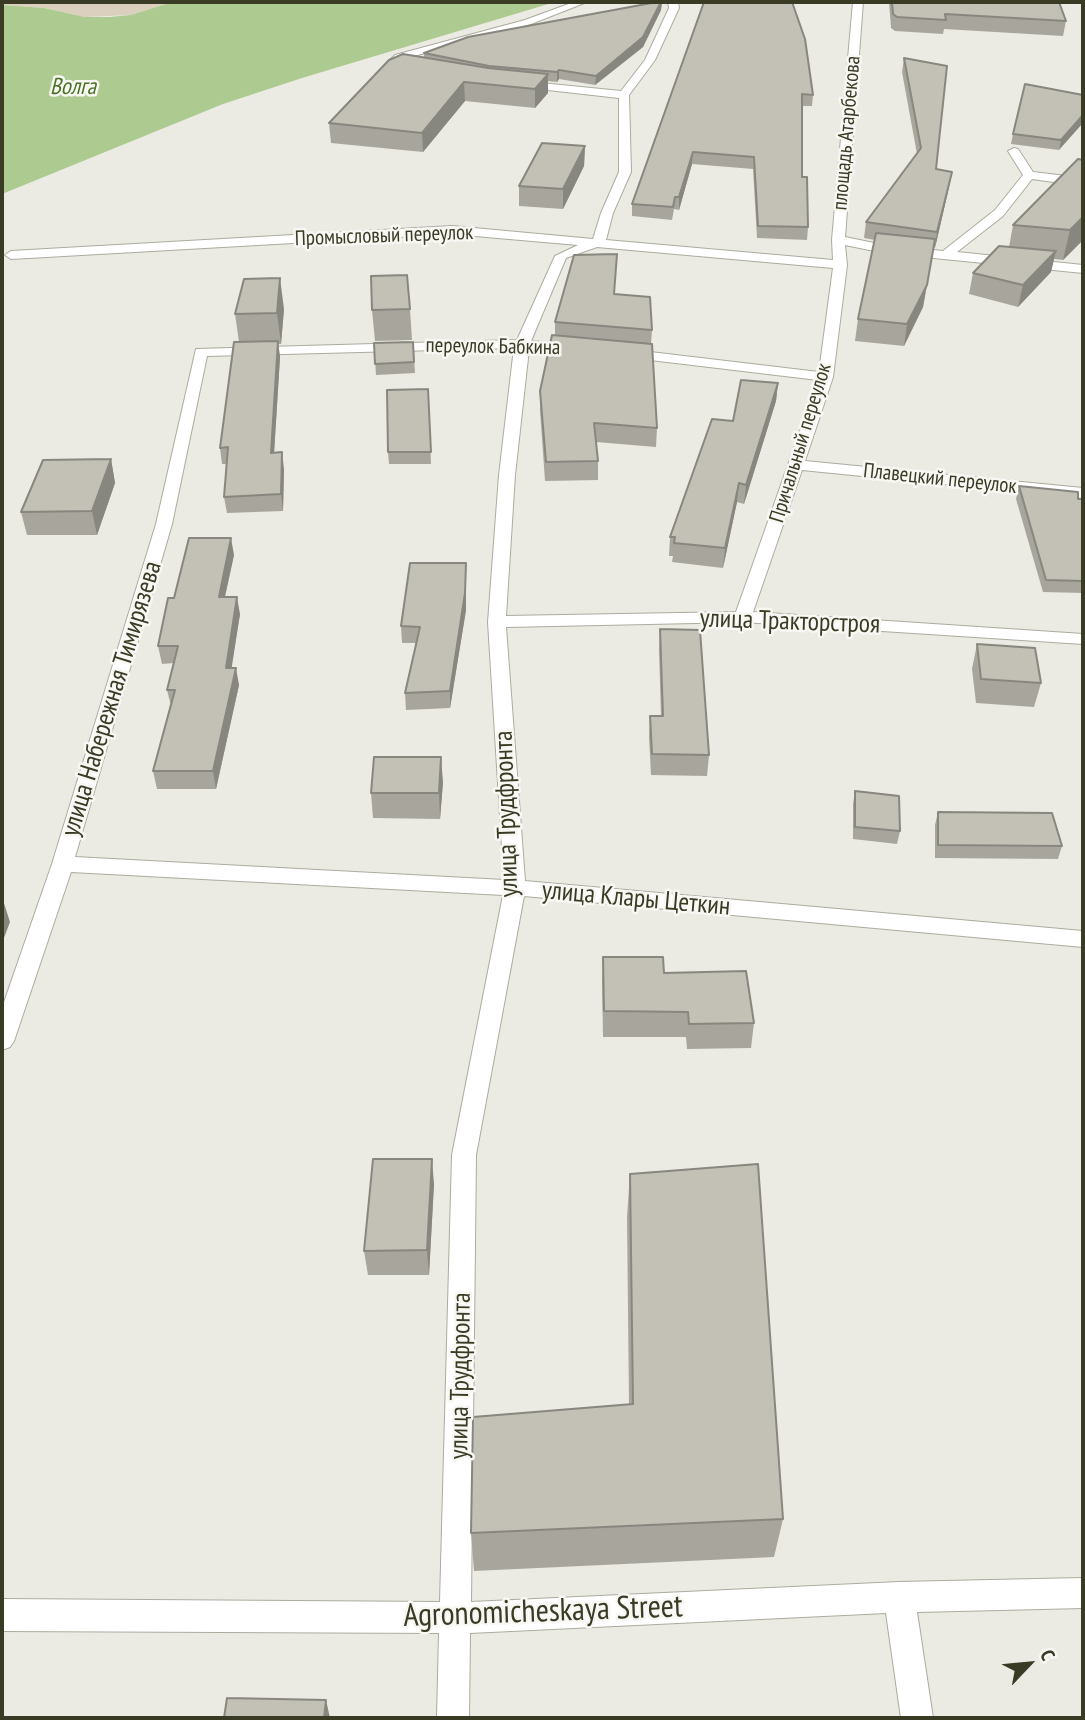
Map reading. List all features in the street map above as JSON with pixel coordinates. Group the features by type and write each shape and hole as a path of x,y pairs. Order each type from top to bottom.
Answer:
{"street":[{"path":"415,68 394,61 400,57 528,22 582,2"},
{"path":"599,242 607,212 625,172 624,95 650,60 674,8 673,2"},
{"name":"площадь Атарбекова","path":"840,265 838,240 858,2"},
{"path":"503,82 624,95"},
{"path":"1014,151 1029,175"},
{"path":"945,256 999,214 1029,175"},
{"path":"1029,175 1083,182"},
{"name":"Промысловый переулок","path":"11,255 452,230 840,265"},
{"path":"838,240 884,249 1083,269"},
{"name":"улица Трудфронта","path":"453,1718 464,1155 515,888 497,622 507,475 522,344 561,256 599,242"},
{"name":"Причальный переулок","path":"743,617 827,377 840,265"},
{"name":"переулок Бабкина","path":"201,352 522,344 589,350"},
{"name":"улица Набережная Тимирязева","path":"2,1041 63,864 164,524 201,352"},
{"path":"615,352 827,377"},
{"name":"Плавецкий переулок","path":"798,465 1083,493"},
{"name":"улица Тракторстроя","path":"497,622 743,617 1083,639"},
{"name":"улица Клары Цеткин","path":"63,864 515,888 1083,939"},
{"name":"Agronomicheskaya Street","path":"2,1615 457,1618 899,1597 1083,1593"},
{"path":"899,1597 917,1718"}],"shaded area":[{"path":"2,2 172,2 131,15 85,17 44,8 2,5"}],"water":[{"name":"Волга","path":"172,2 555,2 223,104 2,194 2,5 44,8 85,17 110,17 131,15"}],"building":[{"path":"661,2 643,37 596,76 559,70 557,72 489,66 424,53 468,37"},
{"path":"704,2 792,2 805,39 813,95 802,94 802,177 807,177 808,227 758,226 754,157 693,152 679,197 675,197 673,207 632,204"},
{"path":"892,2 1059,2 1066,21 945,14 946,20 897,17 893,14"},
{"path":"403,54 488,68 548,74 535,89 464,82 422,133 329,123 389,60"},
{"path":"904,58 947,66 936,169 952,172 937,232 866,222 921,148"},
{"path":"1025,84 1083,95 1083,115 1061,140 1013,134"},
{"path":"542,143 585,146 563,189 519,186"},
{"path":"1078,159 1083,160 1083,217 1070,230 1013,225"},
{"path":"876,233 935,239 927,285 907,324 858,319"},
{"path":"999,246 1056,251 1023,285 973,273"},
{"path":"617,254 614,294 650,297 652,330 555,322 574,255"},
{"path":"407,275 410,309 372,310 371,276"},
{"path":"280,278 277,313 235,314 244,279"},
{"path":"552,335 652,344 657,428 594,423 598,461 546,462 540,391"},
{"path":"278,341 271,453 282,452 281,494 224,497 228,447 220,448 234,342"},
{"path":"413,342 414,362 375,364 374,343"},
{"path":"741,380 778,383 746,485 739,483 725,548 674,543 675,537 670,537 712,419 733,421"},
{"path":"428,389 431,452 388,452 387,390"},
{"path":"111,459 92,511 21,512 43,460"},
{"path":"1019,486 1078,492 1078,499 1083,499 1083,581 1046,580"},
{"path":"189,538 231,538 219,597 237,597 226,668 236,668 213,771 153,771 175,690 167,690 178,646 158,646 168,598 174,598"},
{"path":"410,563 466,563 465,593 450,691 405,693 420,627 401,626"},
{"path":"660,629 700,630 709,755 652,754 650,716 663,716"},
{"path":"977,644 1035,648 1041,683 981,679"},
{"path":"374,757 441,757 439,793 371,793"},
{"path":"855,791 899,796 900,831 855,827"},
{"path":"938,812 1052,813 1062,846 938,845"},
{"path":"603,957 663,957 664,973 746,971 754,1023 689,1024 688,1012 604,1011"},
{"path":"373,1159 432,1159 427,1250 364,1251"},
{"path":"758,1164 783,1519 471,1533 473,1417 633,1404 630,1174"},
{"path":"227,1698 326,1700 324,1718 224,1718"}]}
